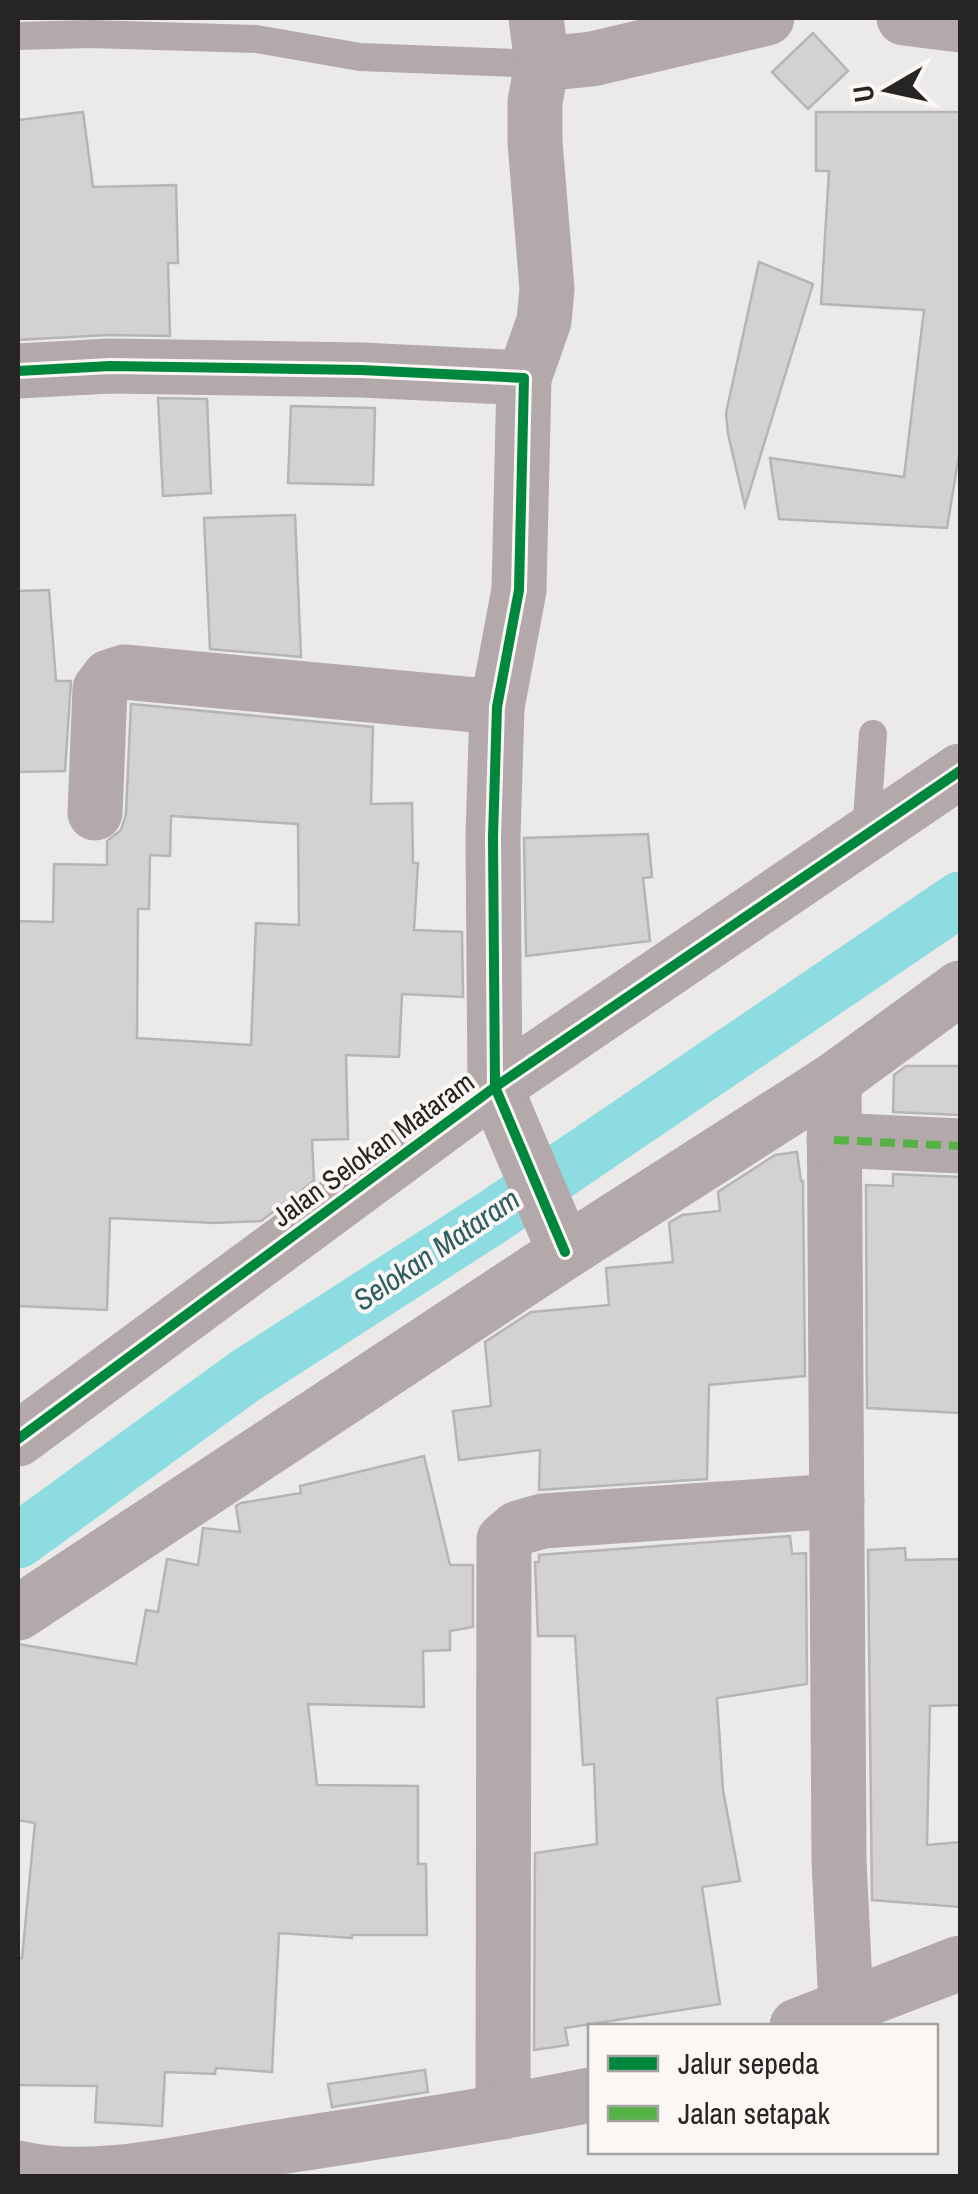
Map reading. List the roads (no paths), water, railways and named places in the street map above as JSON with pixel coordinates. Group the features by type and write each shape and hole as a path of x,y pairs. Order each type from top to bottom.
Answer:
{"street":[{"path":"565,1252 500,1101 493,838 497,708 519,590 524,378 544,321 546,289 535,142 539,41 592,60 767,18"},
{"path":"904,18 960,24"},
{"path":"18,371 110,366 362,370 524,378"},
{"path":"95,813 100,689 109,677 124,672 497,708"},
{"name":"Jalan Selokan Mataram","path":"18,1439 500,1101 960,771"},
{"path":"25,1599 834,1080 960,988"},
{"path":"834,1080 840,1860 846,2007"},
{"path":"834,1140 960,1146"},
{"path":"503,2112 504,1540 518,1528 543,1521 837,1501"},
{"path":"802,2024 960,1963"},
{"path":"18,2168 44,2174 134,2170 588,2095"}],"lane":[{"path":"18,36 90,34 256,40 360,56 539,41"},
{"path":"866,835 873,734"}],"waterway":[{"name":"Selokan Mataram","path":"18,1541 245,1376 494,1216 960,899"}]}
